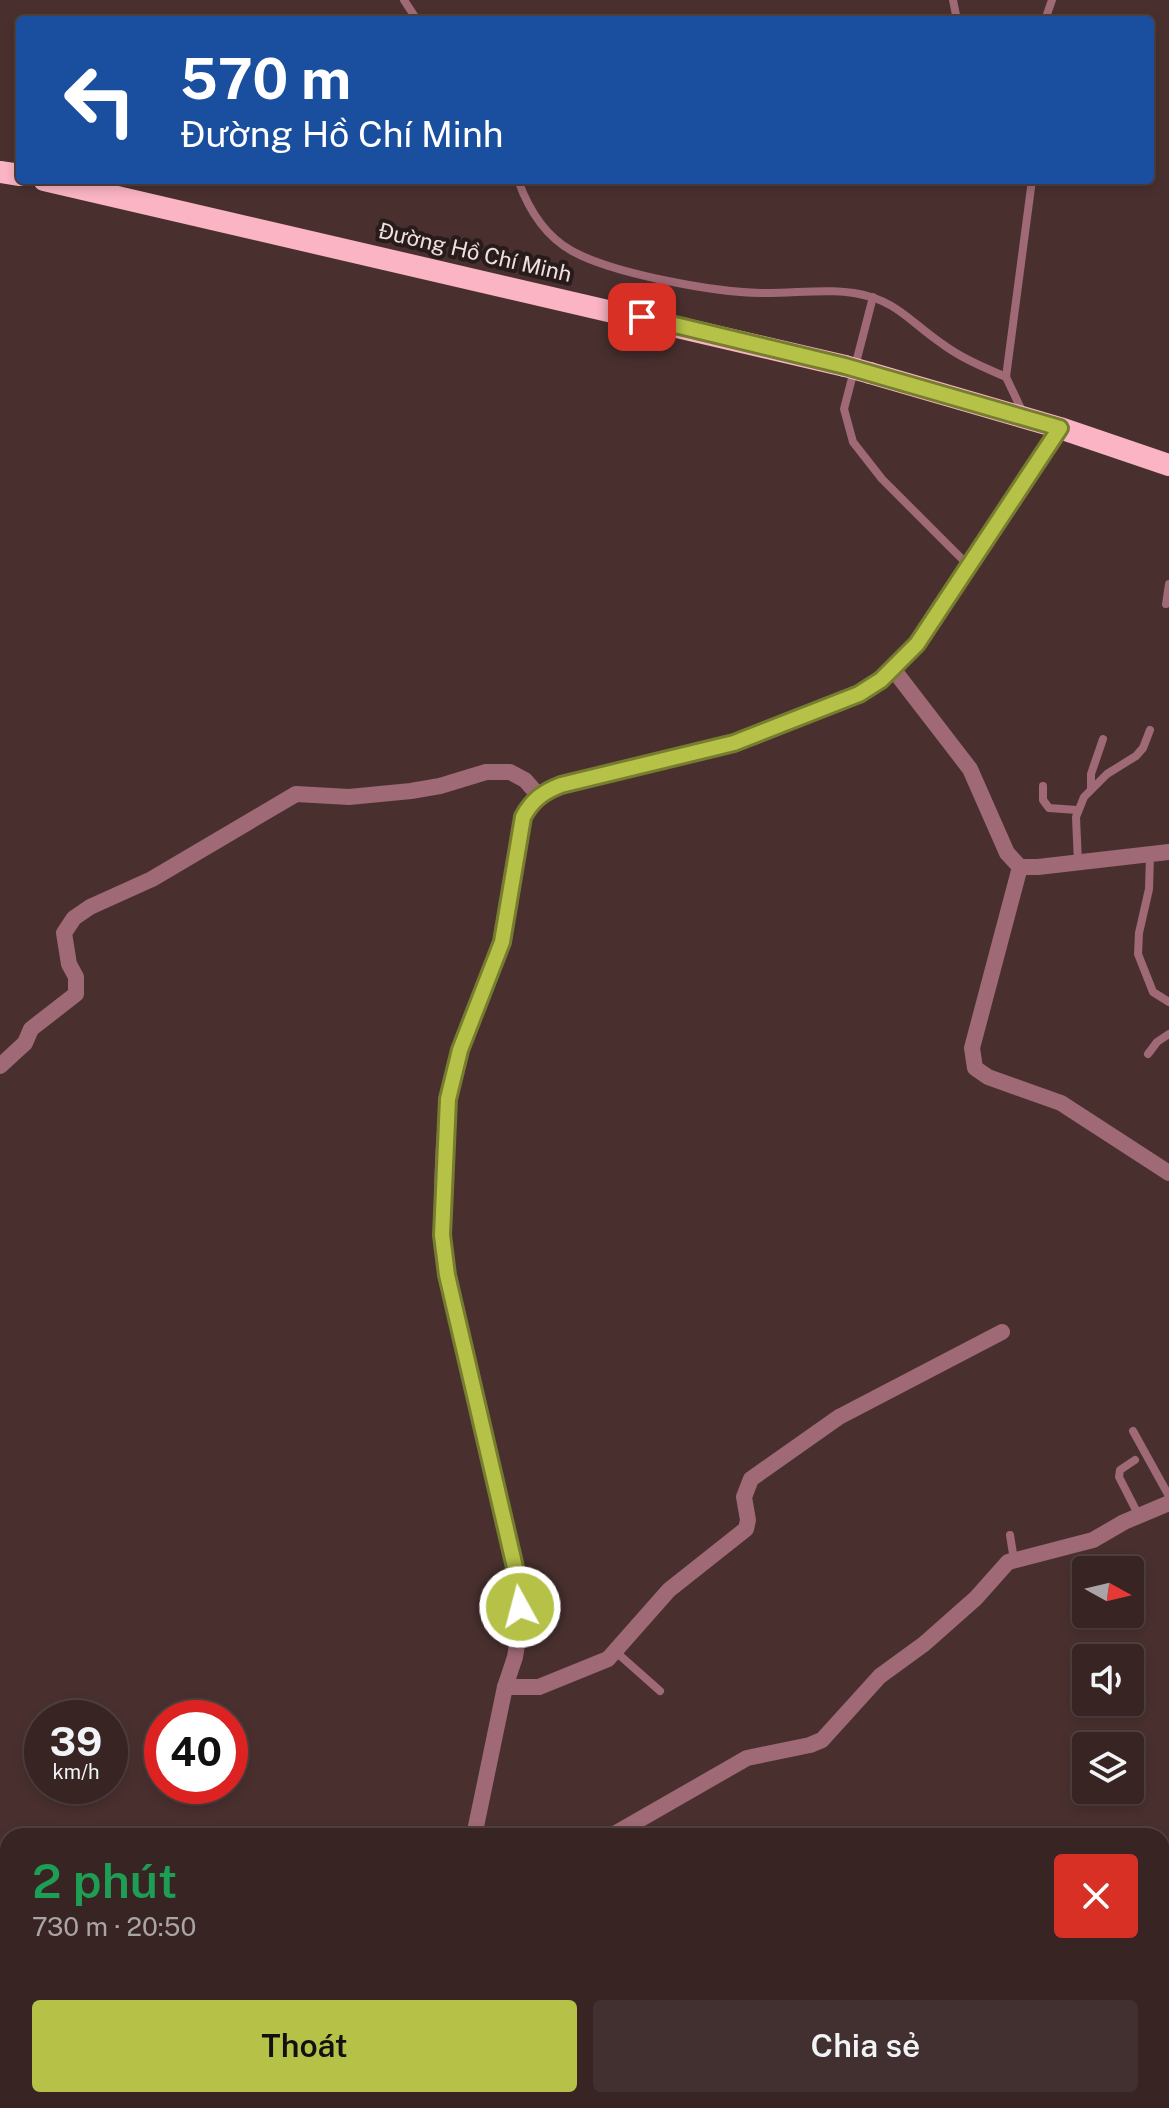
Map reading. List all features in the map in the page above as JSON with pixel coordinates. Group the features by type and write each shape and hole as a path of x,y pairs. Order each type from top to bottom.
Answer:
{"highway":[{"name":"Đường Hồ Chí Minh","path":"61,184 845,366 1024,417 1169,465"}],"street":[{"path":"476,1828 519,1633 517,1576 447,1275 442,1235 443,1194 448,1099 453,1074 502,942 523,817 529,805 539,796 561,785 754,737 859,694 893,669 917,644 1060,428"},
{"path":"893,669 970,769 1007,853 1020,867"},
{"path":"0,1066 25,1043 31,1029 76,994 76,977 69,964 64,933 74,918 90,907 152,879 296,794 349,797 411,791 486,772 510,772 525,780 539,796"},
{"path":"1020,867 1169,852"},
{"path":"1020,867 972,1048 975,1068 988,1077 1061,1103 1169,1173"},
{"path":"505,1687 539,1687 608,1659 669,1590 746,1529 748,1520 744,1497 751,1479 839,1417 1002,1332"},
{"path":"625,1828 747,1758 822,1740 880,1676 924,1644 1014,1560 1093,1540 1169,1503"}],"lane":[{"path":"519,184 528,207 546,229 571,251 613,266 679,283 742,291 855,293 873,297 896,307 942,344 973,363 1006,377"},
{"path":"1024,417 1006,377 1031,184"},
{"path":"873,297 844,409 853,442 882,479 969,566"},
{"path":"1166,604 1169,584"},
{"path":"1078,863 1077,810 1091,788 1136,756 1150,730"},
{"path":"1091,788 1091,774 1103,739"},
{"path":"1043,786 1043,800 1049,808 1077,810"},
{"path":"1150,854 1149,889 1139,933 1138,954 1153,992 1169,1002"},
{"path":"1148,1054 1157,1042 1169,1034"},
{"path":"1133,1431 1169,1496"},
{"path":"1135,1460 1120,1470 1119,1477 1139,1516"},
{"path":"1010,1535 1014,1560"},
{"path":"616,1652 660,1691"}],"route":[{"path":"520,1607 517,1576 447,1275 442,1235 448,1099 460,1050 502,942 523,817 529,805 549,789 734,743 784,726 859,694 881,680 917,644 1060,428 845,366 642,317"}]}
